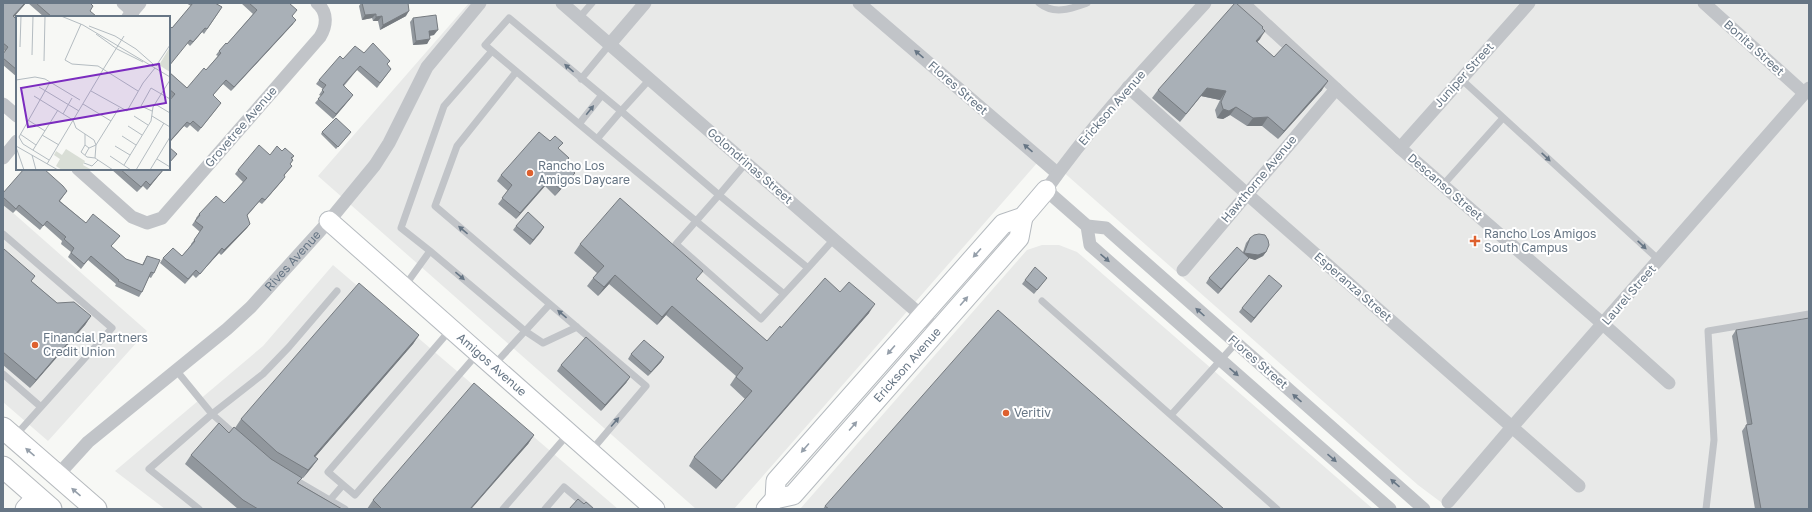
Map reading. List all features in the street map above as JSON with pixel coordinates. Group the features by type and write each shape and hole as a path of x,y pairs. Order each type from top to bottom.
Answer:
{"main road":[{"path":"8,433 96,509"},
{"path":"3,466 38,505 44,492 54,492 73,509"}],"street":[{"name":"Grovetree Avenue","path":"79,170 132,217 147,223 162,218 320,37 326,23 324,14 317,3"},
{"name":"Rives Avenue","path":"57,476 88,442 227,329 251,307 329,221 375,165 389,143 427,68 480,3"},
{"name":"Golondrinas Street","path":"562,3 938,330"},
{"path":"610,44 645,3"},
{"name":"Flores Street","path":"860,3 1057,173"},
{"name":"Erickson Avenue","path":"771,505 793,495 1019,238 1023,217 1046,190 1057,173 1128,87 1205,3"},
{"name":"Descanso Street","path":"1243,3 1400,148 1604,324 1668,383"},
{"name":"Juniper Street","path":"1400,148 1529,3"},
{"name":"Bonita Street","path":"1704,3 1807,90"},
{"name":"Esperanza Street","path":"1128,87 1247,194 1579,486"},
{"name":"Hawthorne Avenue","path":"1183,270 1336,89"},
{"name":"Laurel Street","path":"1448,502 1807,90"},
{"path":"3,104 16,115"},
{"path":"3,158 16,142"},
{"path":"1046,190 1087,226"},
{"name":"Erickson Avenue","path":"771,505 776,480 1003,224 1023,217"},
{"name":"Amigos Avenue","path":"329,221 655,509"},
{"name":"Flores Street","path":"1390,509 1090,244 1087,226 1106,228 1424,509"}],"lane":[{"path":"579,18 592,3"},
{"path":"1039,3 1045,8 1056,11 1074,8 1087,3"},
{"path":"784,294 485,45 509,18 808,268"},
{"path":"581,79 610,44"},
{"path":"492,51 444,106 401,228 525,331 543,343 577,327"},
{"path":"516,72 457,146 435,206 646,386 590,452"},
{"path":"597,139 650,78"},
{"path":"1462,79 1659,260"},
{"path":"579,124 602,95"},
{"path":"1443,185 1503,118"},
{"path":"746,163 676,244 761,319 834,240"},
{"path":"4,238 112,328 41,406 8,433"},
{"path":"404,287 430,251"},
{"path":"199,509 149,469 212,414 263,374 289,347 337,291"},
{"path":"1042,301 1276,509"},
{"path":"493,366 550,304"},
{"path":"1706,509 1714,440 1708,331 1809,314"},
{"path":"451,329 328,472 355,495 478,353"},
{"path":"1171,415 1236,343"},
{"path":"176,370 212,414 246,444"},
{"path":"3,374 41,406"},
{"path":"504,509 569,433"},
{"path":"282,472 345,509"},
{"path":"330,500 344,485"},
{"path":"544,509 564,487 590,509"}],"shaded area":[{"name":"Rancho Los Amigos South Campus","path":"469,3 1809,3 1809,509 1450,509 1418,485 1044,155 734,509 696,509 318,176"},
{"path":"3,204 147,331 48,441 3,402"},
{"path":"1042,245 1059,245 1077,252 1373,509 800,509 1027,250"},
{"path":"333,265 618,509 165,509 115,471 263,346"}],"building":[{"path":"3,3 25,3 13,16 16,19 16,69 3,58 3,54 8,47 3,43"},
{"path":"36,3 90,3 93,6 90,11 96,16 51,16"},
{"path":"193,3 215,3 222,7 207,29 205,28 193,42 190,40 170,65 170,26 172,28"},
{"path":"249,3 289,3 297,10 292,16 296,20 234,87 226,80 213,95 221,103 201,128 193,121 190,124 187,122 170,142 170,100 175,94 170,90 170,73 187,88 204,68 206,70 221,53 219,51 257,10"},
{"path":"362,3 408,3 409,11 383,25 382,16 376,17 376,14 365,15"},
{"path":"1235,3 1263,27 1262,28 1265,31 1256,41 1274,57 1286,44 1328,81 1284,131 1268,117 1253,118 1236,107 1229,111 1223,109 1221,102 1226,91 1207,88 1186,114 1158,90"},
{"path":"436,15 438,30 429,31 430,39 416,41 413,18"},
{"path":"373,43 390,61 387,64 391,69 380,83 360,66 343,85 353,95 336,114 318,99 324,92 322,90 326,85 319,80 340,56 343,59 355,46 364,53"},
{"path":"336,118 351,132 338,147 322,132"},
{"name":"Rancho Los Amigos Daycare","path":"539,132 550,141 555,136 563,143 558,148 569,158 564,163 575,173 560,189 549,180 520,213 502,198 512,185 501,175"},
{"path":"259,145 270,155 277,146 282,151 285,148 294,156 291,158 293,160 290,164 292,166 284,175 285,177 265,200 262,198 247,215 250,224 224,250 222,248 200,274 196,270 188,279 163,258 173,248 182,256 195,241 194,240 203,227 195,221 200,215 199,214 216,196 224,203 247,178 238,170"},
{"path":"170,148 177,154 170,162"},
{"path":"23,170 45,170 67,191 59,201 86,223 93,214 120,236 111,246 126,259 143,265 147,256 160,260 154,273 151,272 142,292 118,281 119,280 91,256 84,264 71,253 74,248 64,239 66,237 47,221 43,226 19,205 16,209 3,197 3,193"},
{"path":"121,170 163,170 150,185 146,181 141,187"},
{"path":"620,198 703,271 696,279 767,341 780,326 781,328 825,278 840,292 849,282 875,304 722,481 694,457 752,391 736,377 743,368 672,306 662,317 615,275 604,287 593,278 604,266 580,244"},
{"path":"528,212 544,227 533,240 516,226"},
{"path":"1259,234 1265,235 1268,240 1269,245 1266,252 1258,255 1244,253 1250,238"},
{"path":"1237,247 1249,258 1221,289 1209,278"},
{"name":"Financial Partners Credit Union","path":"4,249 35,276 31,281 57,303 74,302 91,316 36,380 3,352"},
{"path":"1035,267 1047,278 1037,290 1025,280"},
{"path":"1269,275 1282,286 1254,318 1242,308"},
{"path":"359,283 419,335 314,456 318,459 308,470 277,452 241,419"},
{"name":"Veritiv","path":"998,310 1224,509 829,509 825,506"},
{"path":"1809,318 1809,509 1761,509 1746,425 1752,424 1736,330"},
{"path":"586,337 630,377 605,405 561,365"},
{"path":"644,340 664,357 651,372 631,354"},
{"path":"474,383 534,435 470,509 382,509 373,500"},
{"path":"219,423 229,433 234,427 271,459 302,478 297,483 342,509 258,509 243,500 191,455"},
{"path":"578,499 584,504 586,502 594,509 569,509"}],"place":[{"name":"Rancho Los Amigos Daycare","path":"530,173"},
{"name":"Rancho Los Amigos South Campus","path":"1475,241"},
{"name":"Financial Partners Credit Union","path":"35,345"},
{"name":"Veritiv","path":"1006,413"}]}
